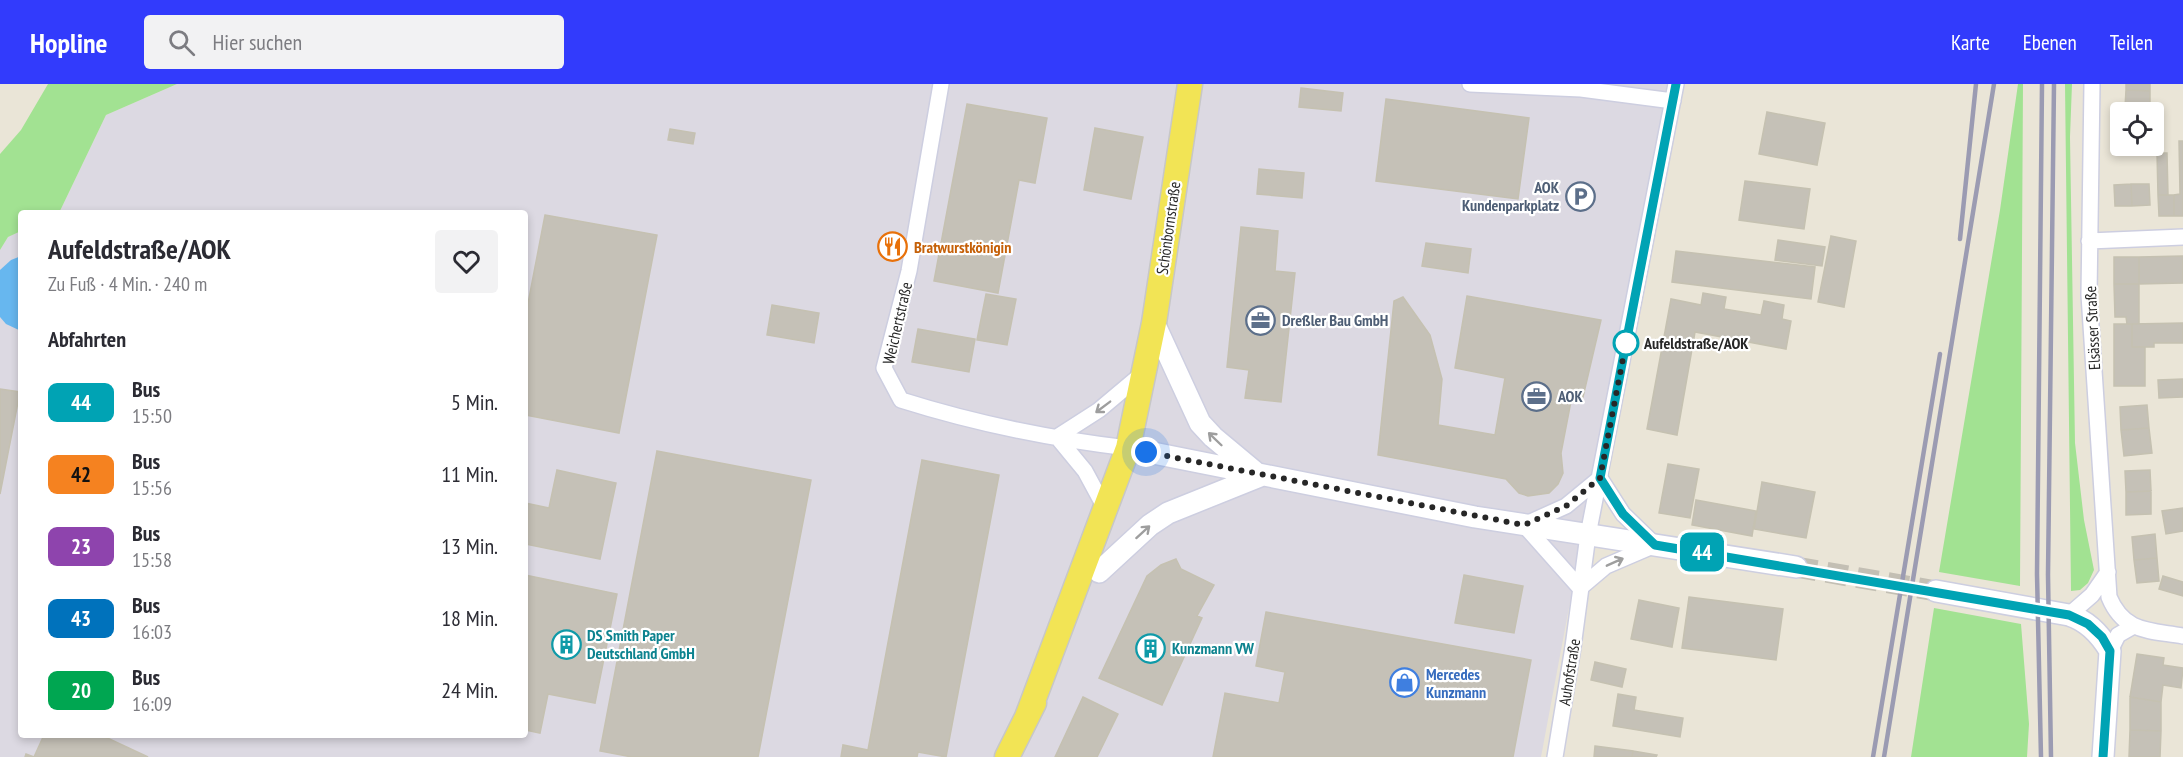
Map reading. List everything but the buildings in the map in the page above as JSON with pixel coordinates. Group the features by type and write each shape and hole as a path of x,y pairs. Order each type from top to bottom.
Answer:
{"main road":[{"name":"Schönbornstraße","path":"1027,717 1128,448 1154,323 1190,84"},
{"path":"1154,323 1200,423 1228,451 1260,476"},
{"name":"Schönbornstraße","path":"1007,757 1100,572 1127,490 1128,448"},
{"name":"Weichertstraße","path":"1128,448 1260,476 1524,525 1796,567"},
{"path":"1100,572 1168,513 1260,476"},
{"path":"1936,591 2069,615 2088,624 2102,637 2110,651 2104,750"}],"street":[{"name":"Weichertstraße","path":"941,84 909,271 884,368 901,400 940,412 1057,437 1128,448"},
{"path":"1470,84 1581,90 1672,101"},
{"name":"Auhofstraße","path":"1555,757 1574,647 1588,535 1676,84"},
{"name":"Elsässer Straße","path":"2092,84 2089,296 2109,597 2114,609 2132,627"},
{"path":"2089,241 2183,237"},
{"path":"1106,508 1090,479 1057,437 1100,410 1145,372"},
{"path":"1600,478 1623,514 1655,545 1606,566 1580,588 1524,525 1566,506 1600,478"},
{"path":"2069,615 2092,595 2108,572"},
{"path":"2110,651 2118,635 2132,627 2183,636"}],"shaded area":[{"path":"177,84 1667,84 1541,757 0,757 0,250 8,237 18,232 18,738 528,738 528,210 60,210 106,115"}],"green space":[{"path":"48,84 177,84 106,115 60,210 18,210 18,232 8,237 0,250 0,154 21,130"},
{"path":"2018,84 2023,84 2020,586 1939,572 2000,210"},
{"path":"2065,84 2072,84 2070,137 2075,443 2084,520 2094,570 2088,583 2080,590 2071,591"},
{"path":"1934,608 2021,624 2029,724 2027,757 1911,757"}],"water":[{"path":"18,257 18,330 6,324 0,317 0,270"}],"tunnel":[{"path":"1796,567 1936,591"}],"railway":[{"path":"1960,239 1976,84"},
{"path":"1884,757 1994,84"},
{"path":"2041,757 2037,574 2042,84"},
{"path":"2051,757 2048,575 2054,84"},
{"path":"1873,757 1940,354"}],"bus line":[{"name":"44","path":"1676,84 1600,478 1623,514 1655,545 1971,597 2080,618 2102,637 2110,651 2103,757"}],"place":[{"name":"AOK Kundenparkplatz","path":"1580,196"},
{"name":"Bratwurstkönigin","path":"893,247"},
{"name":"Dreßler Bau GmbH","path":"1261,320"},
{"name":"Aufeldstraße/AOK","path":"1626,343"},
{"name":"AOK","path":"1537,396"},
{"name":"DS Smith Paper Deutschland GmbH","path":"566,644"},
{"name":"Kunzmann VW","path":"1151,648"},
{"name":"Mercedes Kunzmann","path":"1405,683"}],"route":[{"path":"1146,452 1260,476 1524,525 1566,506 1600,478 1626,343"}]}
